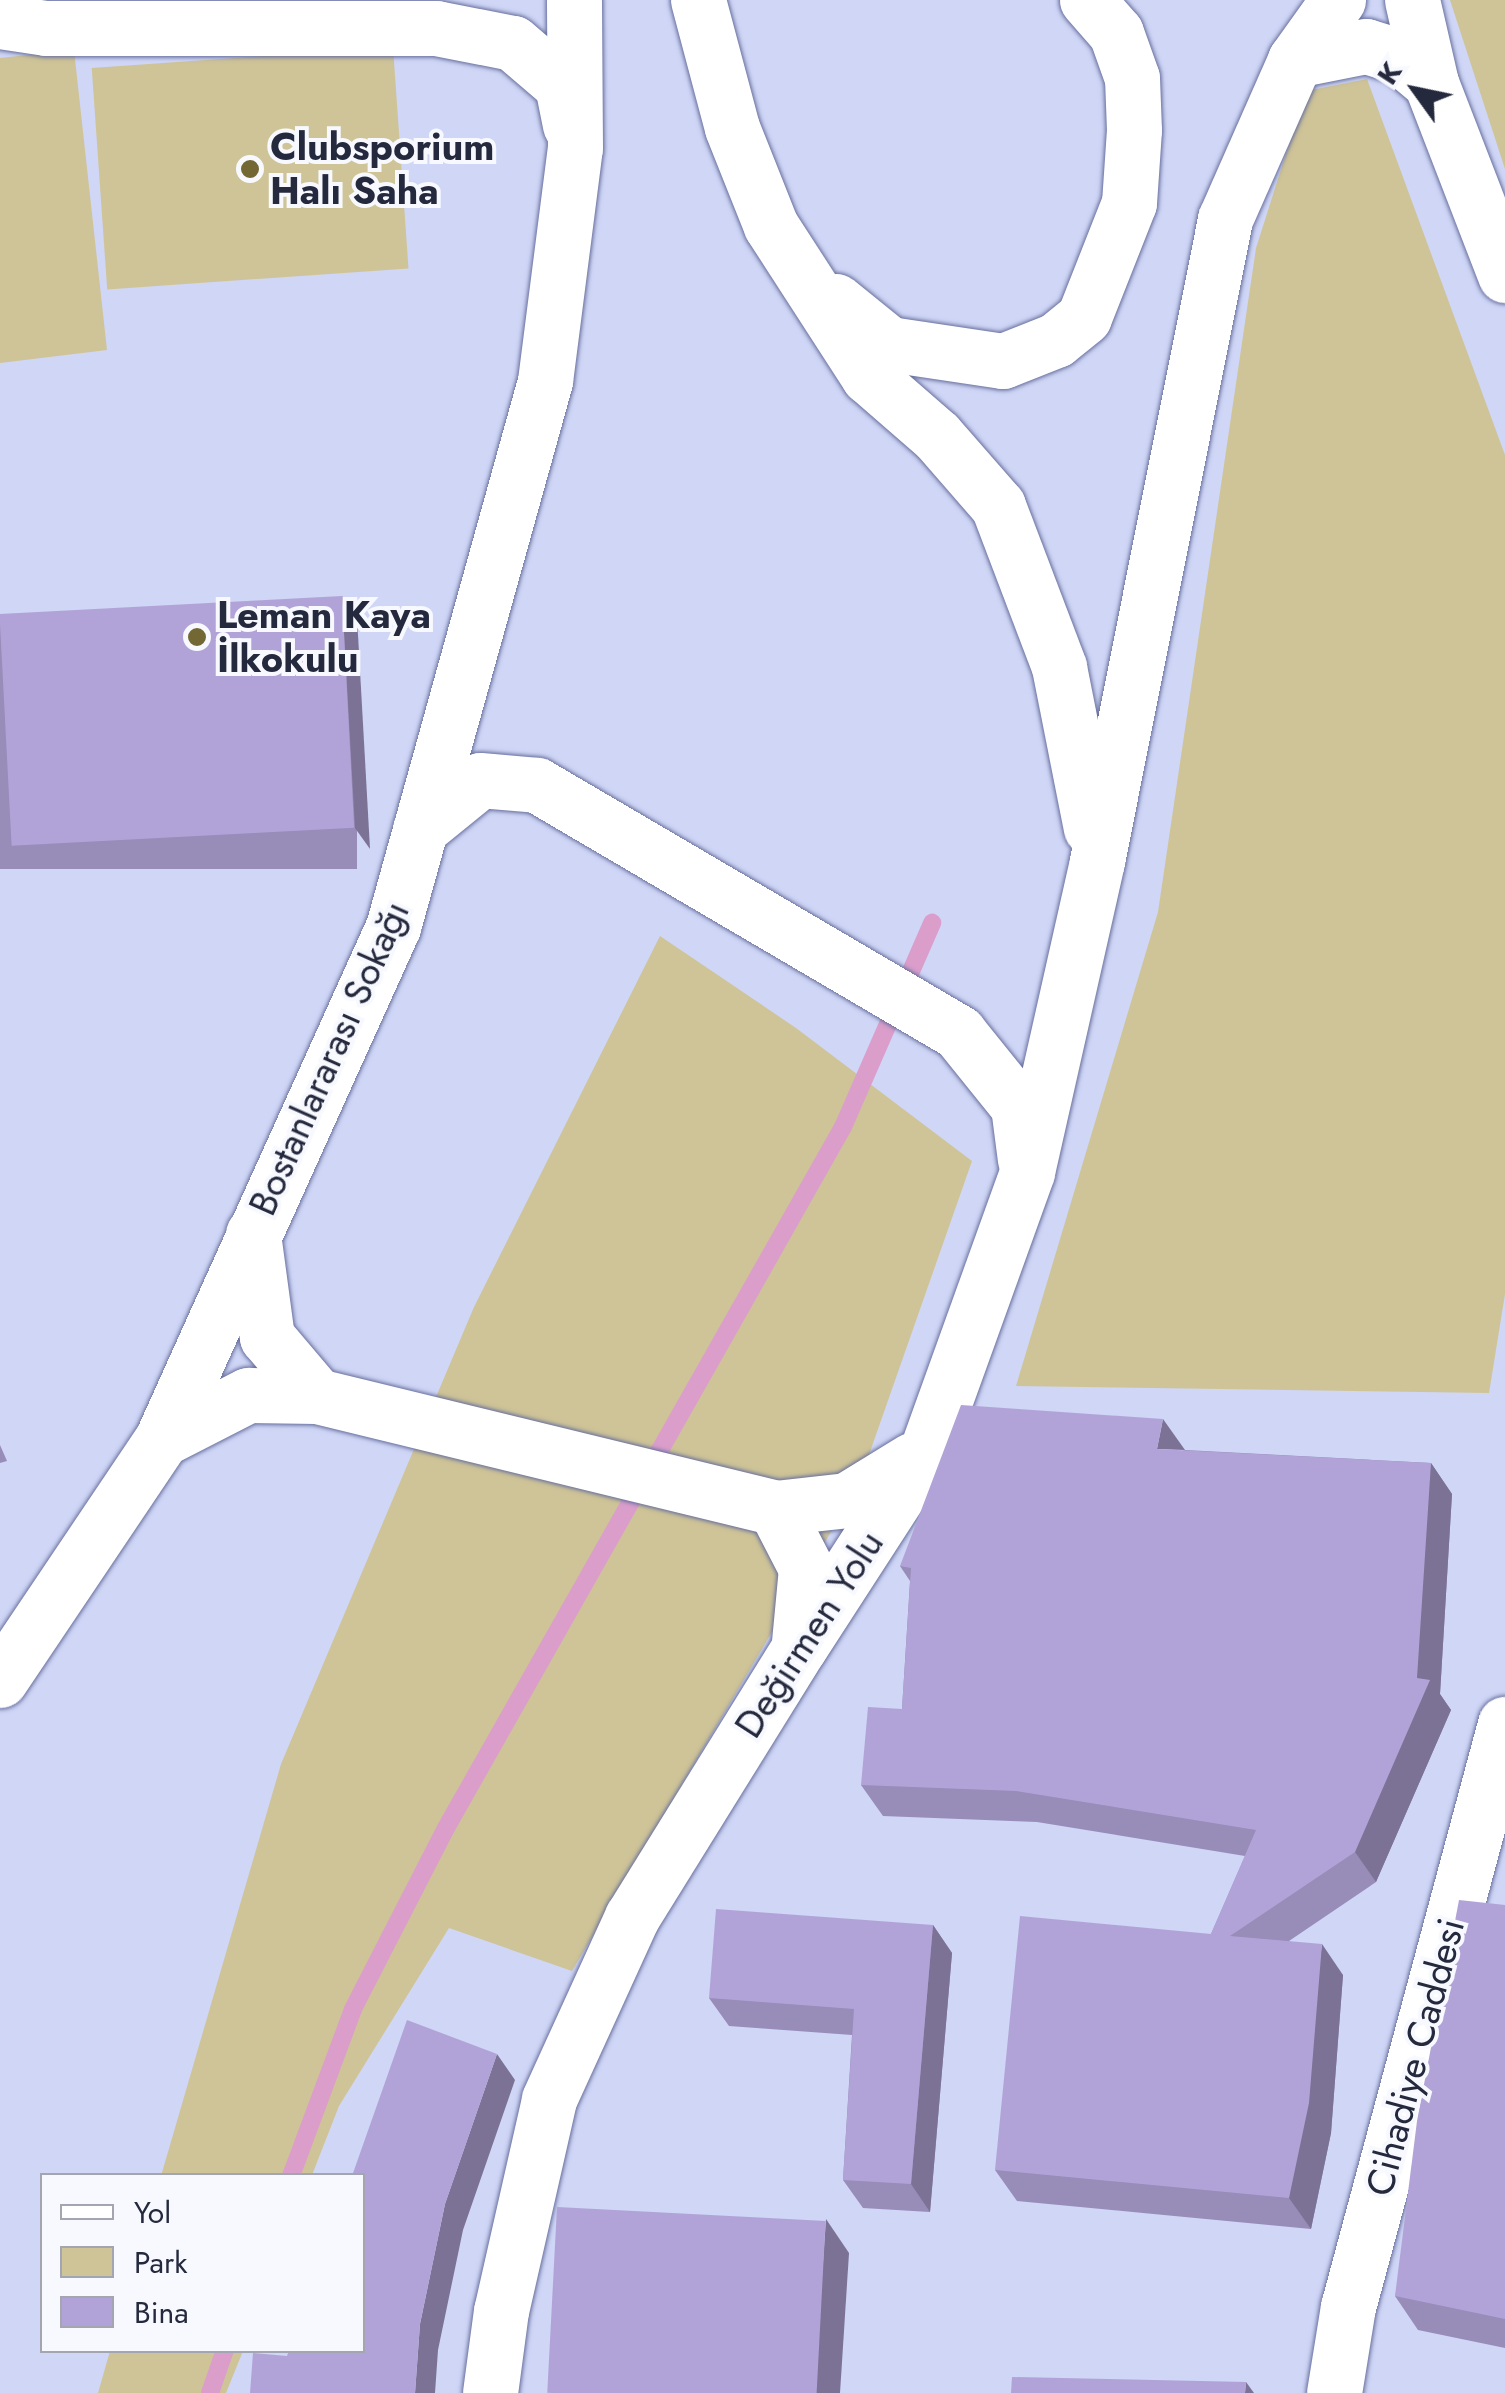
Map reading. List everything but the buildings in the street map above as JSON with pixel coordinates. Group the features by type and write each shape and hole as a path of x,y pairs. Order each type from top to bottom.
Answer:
{"main road":[{"path":"574,0 575,148"},
{"path":"698,0 732,128 770,226 868,376 938,436 998,506 1059,667 1098,861"},
{"path":"770,226 842,308 890,344 1003,361 1056,340 1084,317 1129,202 1132,78 1116,33 1086,0"},
{"name":"Değirmen Yolu","path":"490,2393 501,2311 550,2099 632,1917 927,1450 1027,1172 1098,861 1225,219 1295,60 1338,0"},
{"path":"1412,0 1431,83 1505,275"},
{"path":"0,21 46,28 436,28 513,43 562,84 575,148"},
{"path":"1295,60 1366,46 1399,56 1431,83"},
{"name":"Bostanlararası Sokağı","path":"0,1680 162,1439 393,927 546,381 575,148"},
{"path":"420,829 480,780 537,784 959,1032 1018,1106 1027,1172"},
{"path":"252,1234 267,1336 317,1396"},
{"path":"162,1439 248,1394 317,1396 775,1508 847,1500 927,1450"},
{"path":"775,1508 806,1568 799,1648"},
{"name":"Cihadiye Caddesi","path":"1334,2393 1348,2307 1489,1843 1505,1724"}],"green space":[{"path":"1450,0 1505,0 1505,169"},
{"name":"Clubsporium Halı Saha","path":"393,47 408,268 107,290 92,68"},
{"path":"74,50 107,350 0,363 0,58"},
{"path":"1367,79 1505,455 1505,1294 1489,1393 1016,1386 1158,912 1256,248 1306,91"},
{"path":"660,936 796,1028 972,1161 858,1486 572,1971 449,1928 339,2106 313,2173 162,2173 281,1764 474,1307"},
{"path":"109,2353 242,2353 226,2393 98,2393"}],"waterway":[{"path":"292,2173 353,2009 446,1828 843,1127 932,923"},
{"path":"210,2393 224,2353"}],"place":[{"name":"Clubsporium Halı Saha","path":"250,169"},
{"name":"Leman Kaya İlkokulu","path":"197,637"}]}
